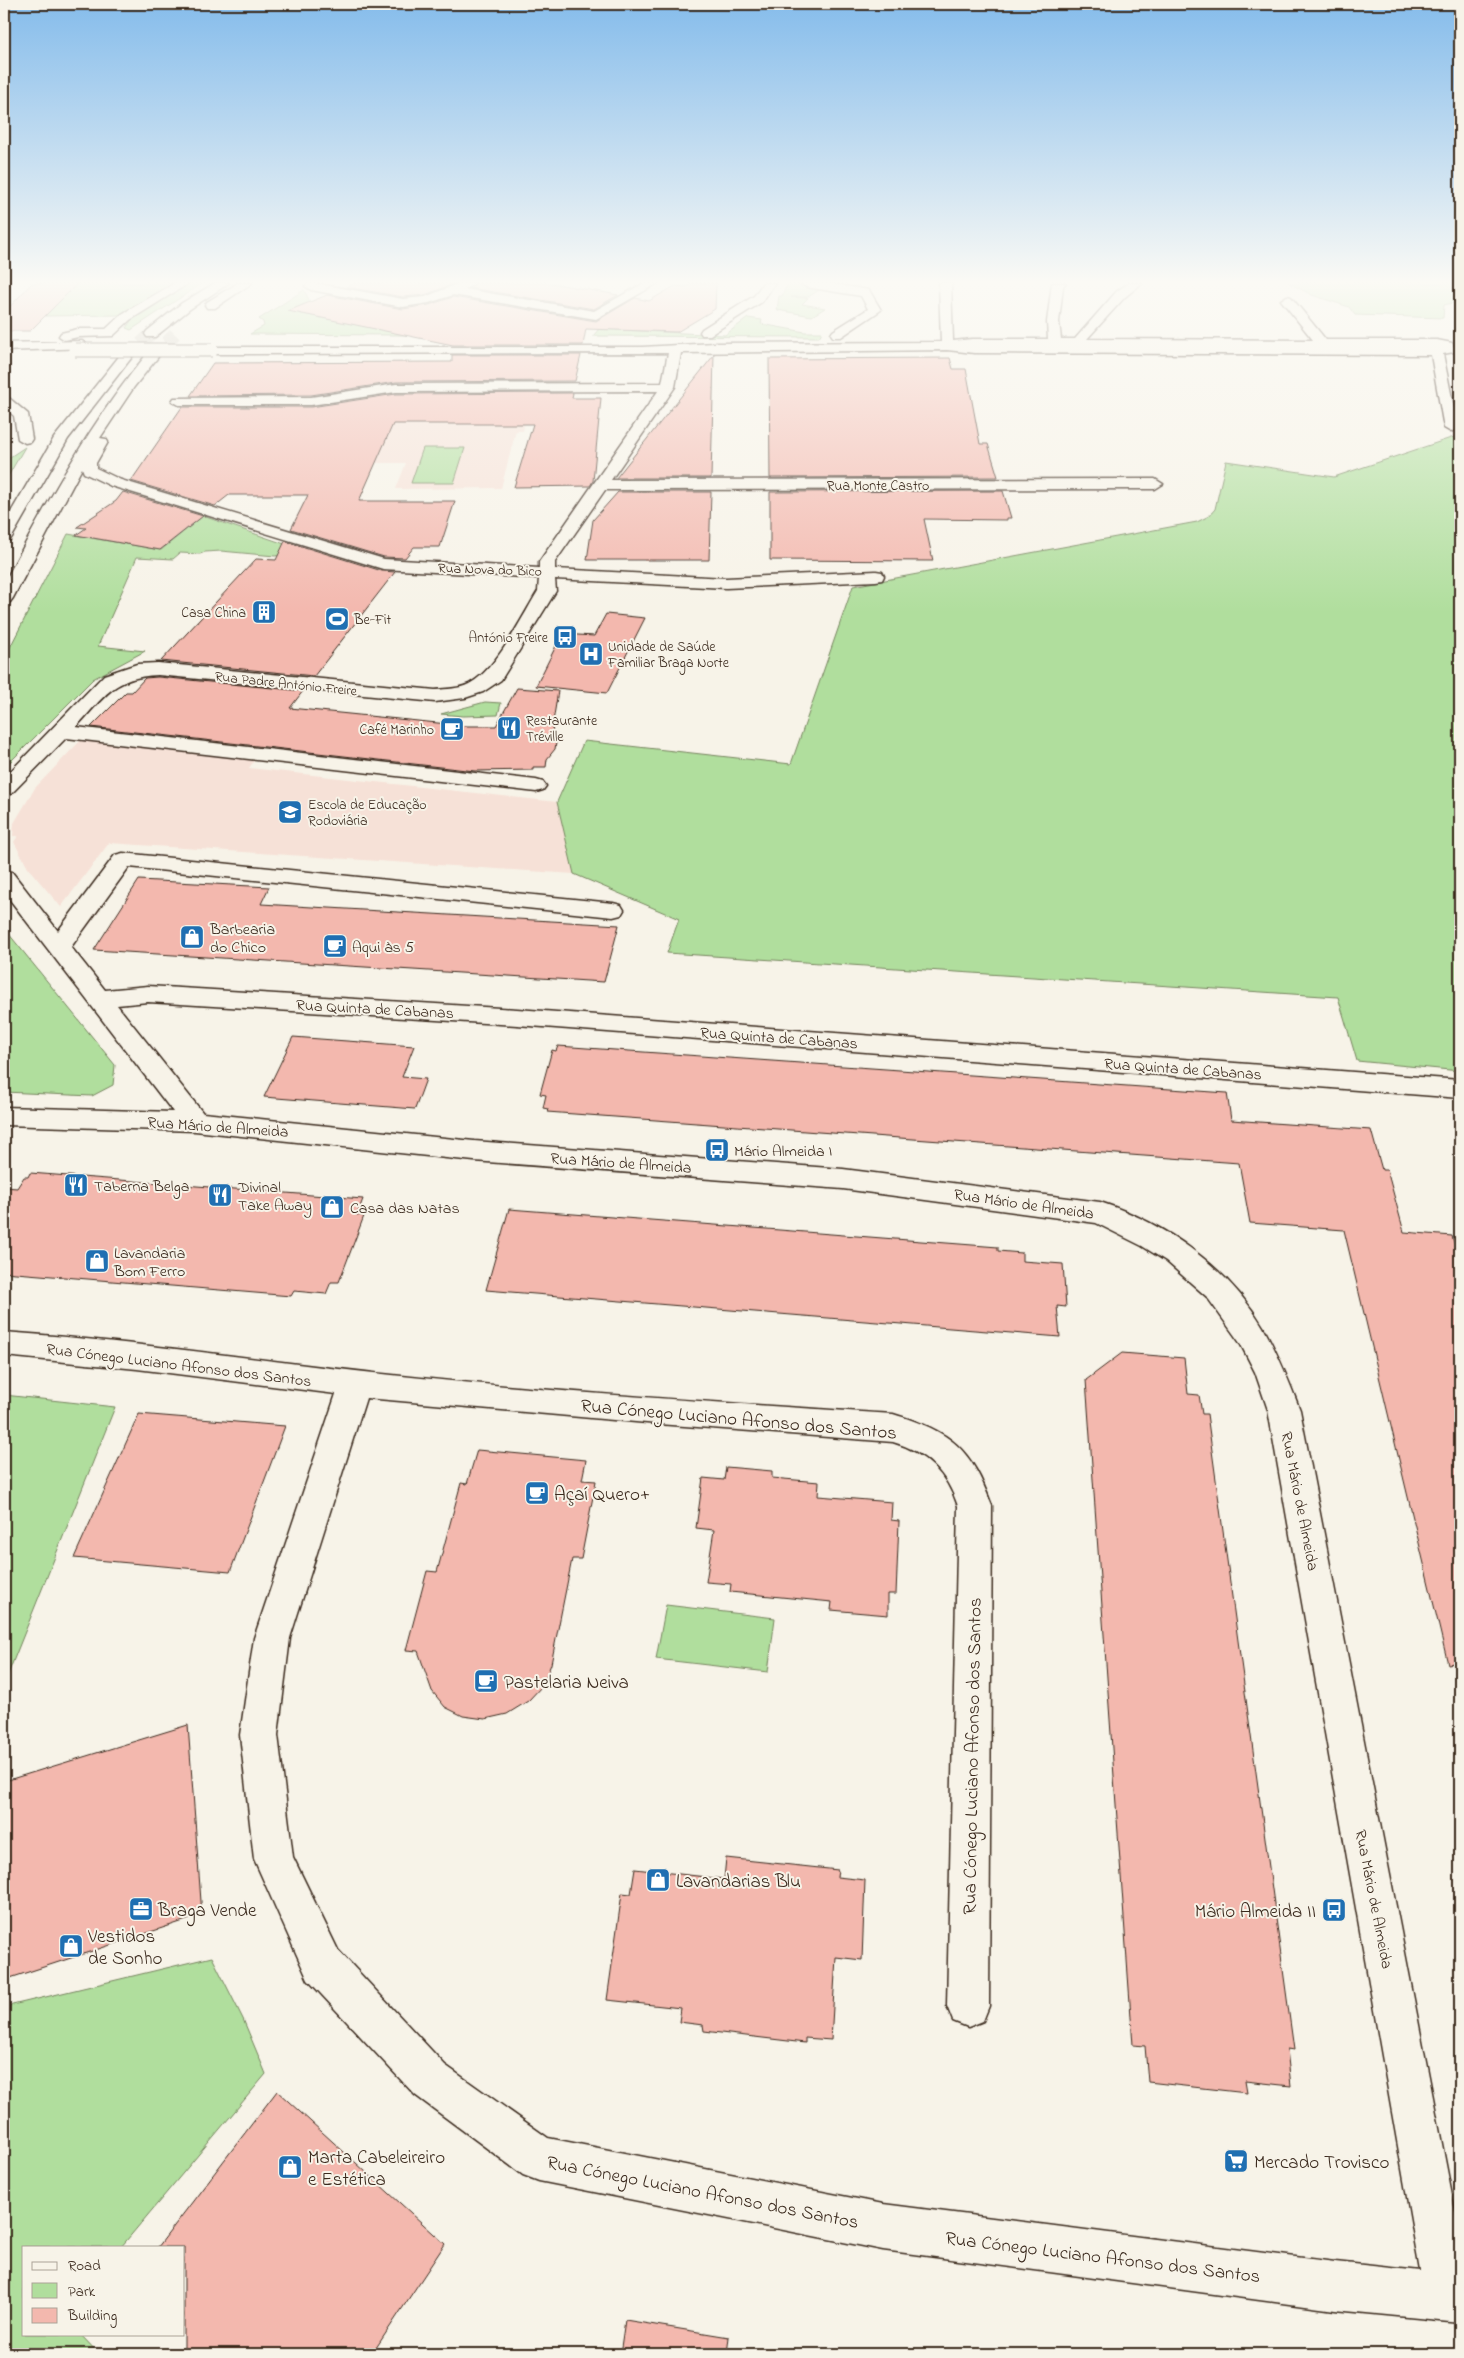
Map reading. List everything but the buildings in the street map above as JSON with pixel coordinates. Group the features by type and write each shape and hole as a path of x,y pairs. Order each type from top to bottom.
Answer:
{"main road":[{"path":"4,537 61,438 95,393"},
{"path":"4,598 50,508 100,424 121,393"},
{"path":"180,401 311,401 363,393"},
{"name":"Rua Padre António Freire","path":"4,790 111,679 137,670 158,669 434,696 458,694 476,688 494,676 547,591 548,562 664,393"},
{"path":"1451,428 1446,394 1460,396"},
{"path":"4,401 20,414 25,439"},
{"path":"100,424 103,438 89,463 89,470 116,483"},
{"path":"50,508 72,491 82,486 116,483"},
{"name":"Rua Nova do Bico","path":"116,483 383,564 726,583 876,576"},
{"name":"Rua Monte Castro","path":"602,485 1155,484"},
{"path":"60,731 536,786"},
{"path":"58,948 123,860 613,910"},
{"path":"4,877 195,1122"},
{"name":"Rua Quinta de Cabanas","path":"98,999 148,994 517,1017 1460,1089"},
{"name":"Rua Mário de Almeida","path":"4,1116 195,1122 474,1150 843,1179 1100,1213 1132,1226 1191,1263 1231,1303 1265,1359 1284,1410 1454,2297"},
{"name":"Rua Cónego Luciano Afonso dos Santos","path":"4,1344 138,1357 355,1384 658,1411 893,1428 917,1434 942,1450 958,1465 970,1489 975,1506 968,2006"},
{"name":"Rua Cónego Luciano Afonso dos Santos","path":"355,1384 272,1638 259,1735 274,1859 323,1965 430,2080 539,2159 883,2227 1335,2286 1454,2297"}],"shaded area":[{"path":"532,394 523,431 516,431 501,488 396,489 406,463 313,463 344,401 381,395"},
{"name":"Escola de Educação Rodoviária","path":"82,739 256,758 249,768 557,802 574,874 109,843 61,907 28,868 14,842 18,836 13,836 14,823 35,788"}],"green space":[{"path":"1460,435 1460,1071 1357,1061 1338,997 667,953 679,919 574,874 557,802 584,741 791,764 853,586 1197,522 1209,516 1215,509 1226,461 1334,477"},
{"path":"25,447 4,483 4,461"},
{"path":"423,448 465,448 454,483 411,483"},
{"path":"203,516 308,552 275,556 221,551 200,554 180,553 173,559 137,557 98,646 145,651 93,679 4,768 4,659 68,534 161,550"},
{"path":"485,702 501,703 498,715 463,716 441,714"},
{"path":"4,928 115,1065 113,1085 92,1096 4,1092"},
{"path":"4,1395 115,1407 4,1684"},
{"path":"666,1605 775,1618 768,1672 656,1659"},
{"path":"212,1957 243,2019 266,2074 122,2246 22,2246 22,2336 82,2336 99,2354 4,2354 4,2007"}],"place":[{"name":"Casa China","path":"264,612"},
{"name":"Be-Fit","path":"337,619"},
{"name":"António Freire","path":"565,637"},
{"name":"Unidade de Saúde Familiar Braga Norte","path":"591,654"},
{"name":"Restaurante Tréville","path":"509,728"},
{"name":"Café Marinho","path":"452,729"},
{"name":"Escola de Educação Rodoviária","path":"290,812"},
{"name":"Barbearia do Chico","path":"192,937"},
{"name":"Aqui às 5","path":"335,946"},
{"name":"Mário Almeida I","path":"717,1150"},
{"name":"Taberna Belga","path":"76,1185"},
{"name":"Divinal Take Away","path":"220,1195"},
{"name":"Casa das Natas","path":"332,1207"},
{"name":"Lavandaria Bom Ferro","path":"97,1261"},
{"name":"Açaí Quero+","path":"537,1493"},
{"name":"Pastelaria Neiva","path":"486,1681"},
{"name":"Lavandarias Blu","path":"658,1880"},
{"name":"Braga Vende","path":"141,1909"},
{"name":"Mário Almeida II","path":"1334,1910"},
{"name":"Vestidos de Sonho","path":"71,1946"},
{"name":"Mercado Trovisco","path":"1236,2161"},
{"name":"Marta Cabeleireiro e Estética","path":"290,2167"}]}
